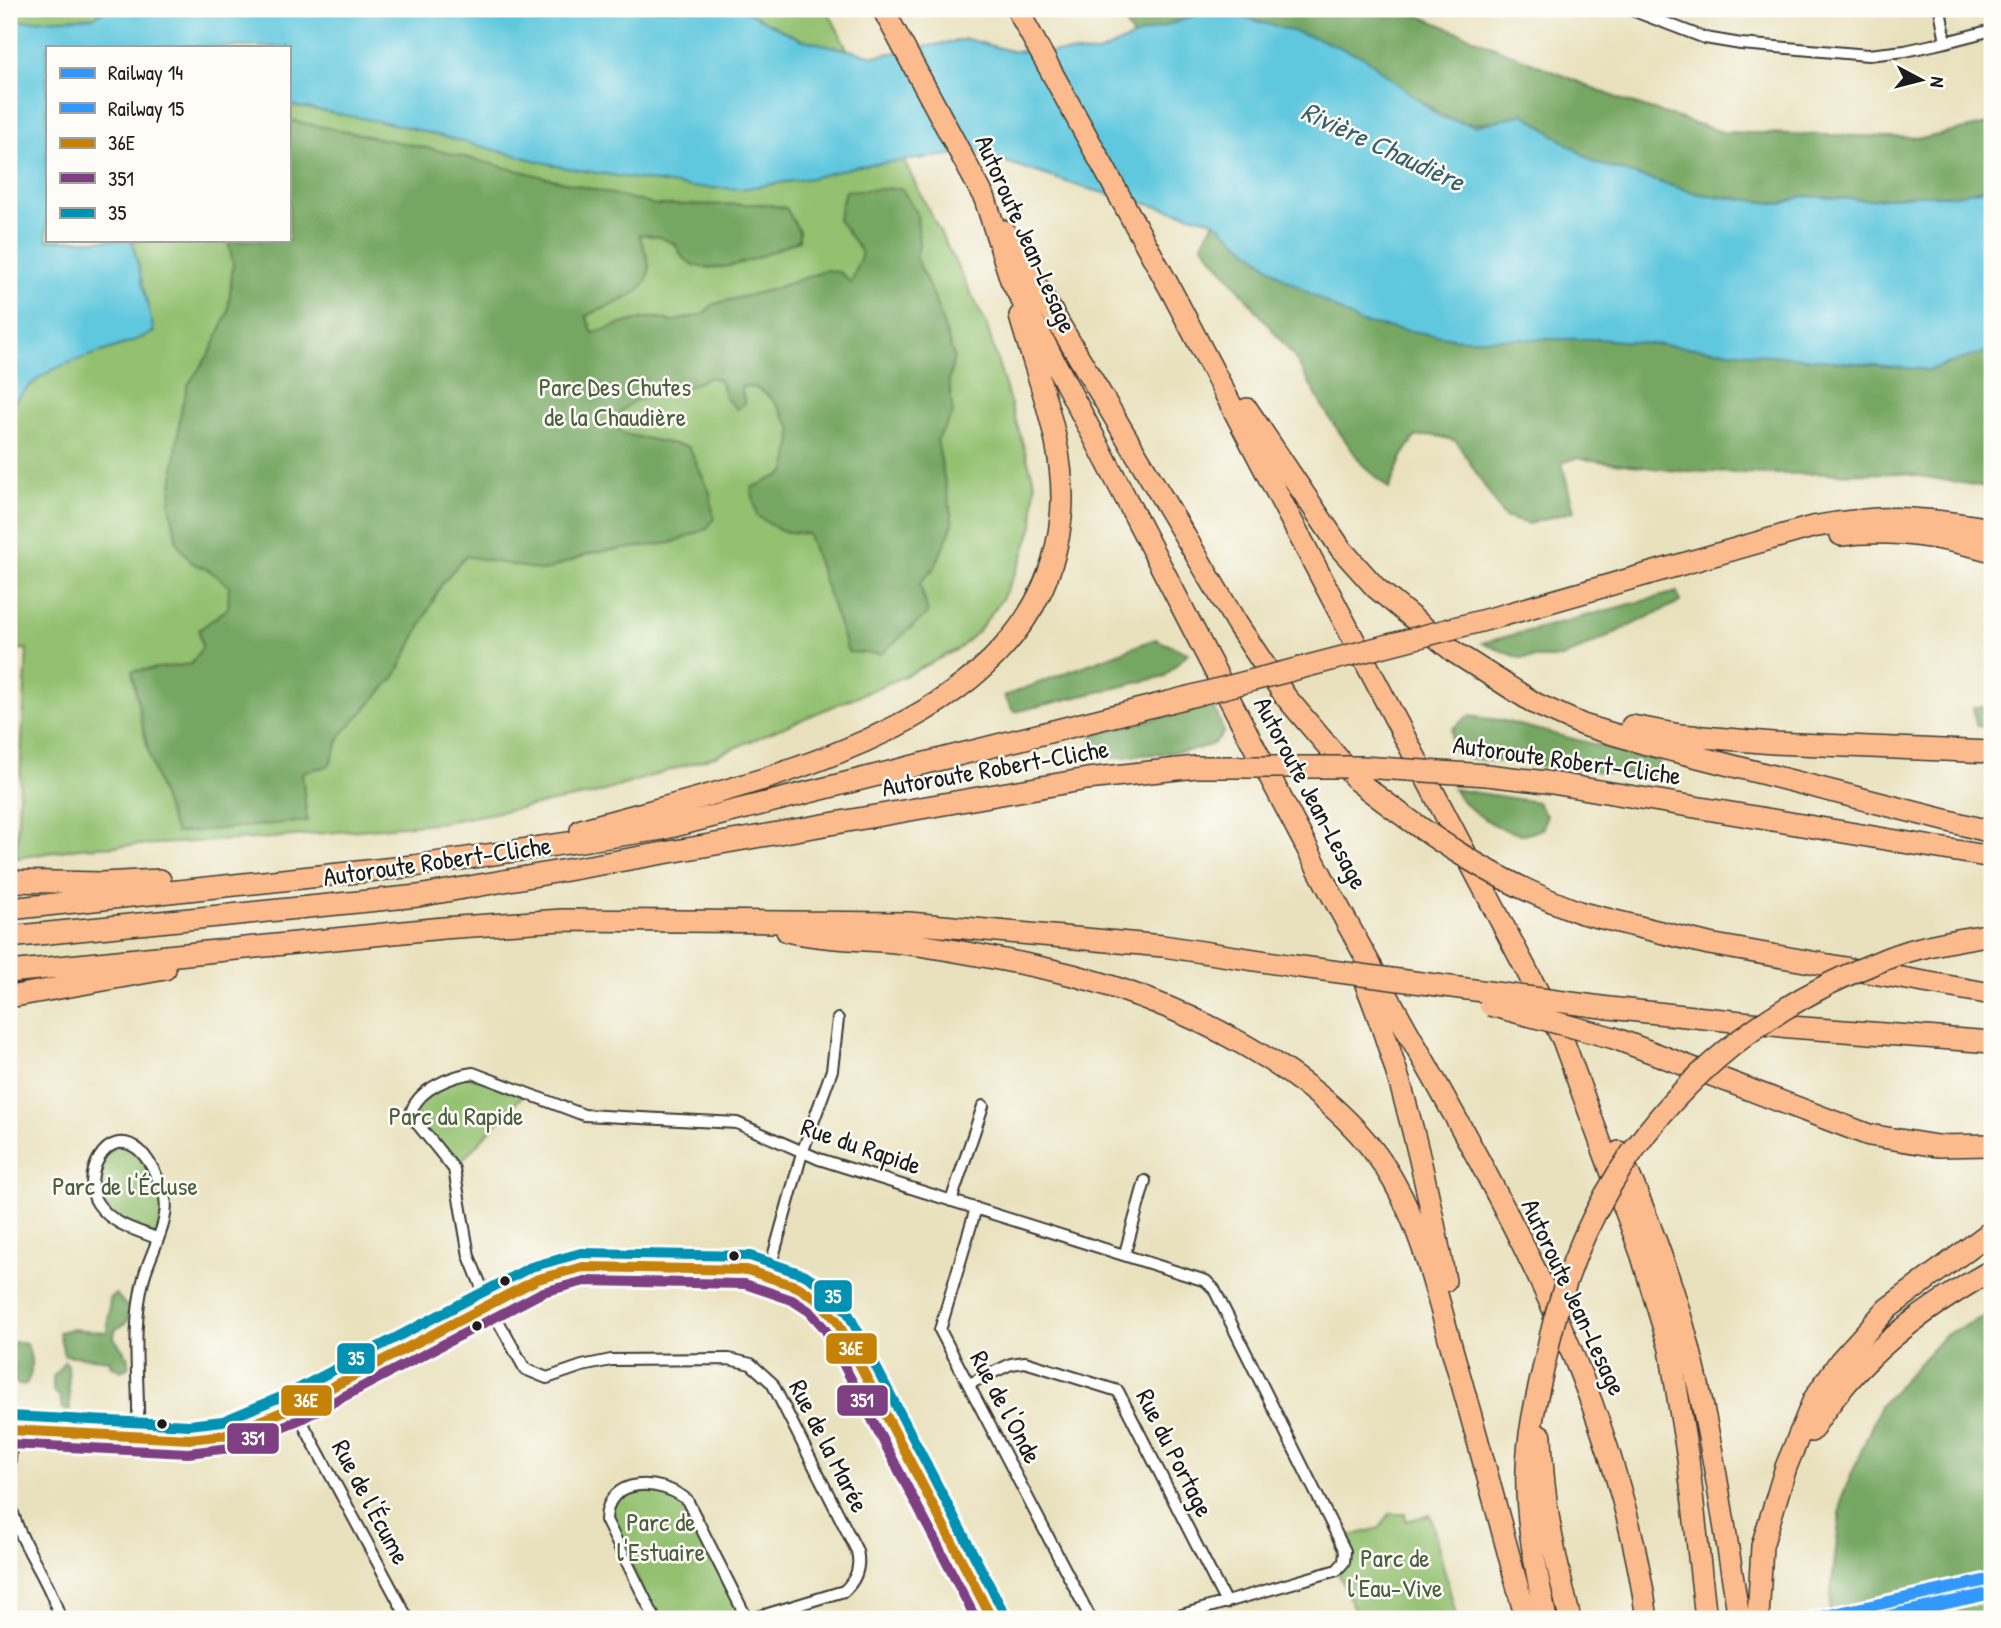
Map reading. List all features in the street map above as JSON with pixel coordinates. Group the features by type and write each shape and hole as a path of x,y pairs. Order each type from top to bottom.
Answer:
{"highway":[{"name":"Autoroute Jean-Lesage","path":"883,9 985,199 1011,280 1334,897 1483,1170 1578,1364 1616,1474 1632,1534 1647,1619"},
{"path":"1018,10 1172,292 1608,1125 1669,1278 1708,1433 1739,1619"},
{"path":"985,199 1237,624 1285,696 1356,779 1458,855 1504,881 1582,913 1709,944 1992,994"},
{"path":"518,849 743,787 858,743 918,715 956,692 1015,638 1046,581 1062,518 1062,478 1054,428 1011,280"},
{"path":"1172,292 1308,503 1341,549 1410,618 1492,677 1536,704 1583,725 1643,743 1992,832"},
{"path":"9,909 414,866 662,829 1504,615 1812,527 1849,520 1898,516 1992,529"},
{"path":"1552,602 1821,538 1852,534 1919,535 1992,551"},
{"path":"1492,677 1596,717 1680,735 1773,743 1992,752"},
{"name":"Autoroute Robert-Cliche","path":"9,937 418,896 1087,779 1196,767 1362,767 1487,775 1546,782 1992,857"},
{"path":"9,881 101,883 190,878 239,885"},
{"path":"1334,897 1376,1008 1430,1197 1476,1431"},
{"path":"9,972 443,928 562,920 750,923 813,920 985,929 1163,946 1396,982 1609,1009 1790,1027 1992,1042"},
{"path":"750,923 791,932 898,943 976,955 1055,971 1127,991 1213,1028 1306,1084 1348,1122 1377,1157 1399,1190 1413,1221 1476,1431 1527,1619"},
{"path":"1546,1619 1527,1516 1527,1466 1533,1412 1564,1283 1604,1194 1653,1123 1684,1088 1741,1038 1808,995 1889,957 1989,934"},
{"path":"9,997 290,943"},
{"path":"1396,982 1614,1038 1869,1135 1937,1146 1992,1145"},
{"path":"1563,1040 1642,1256 1670,1349 1695,1513 1706,1619"},
{"path":"1758,1619 1762,1546 1786,1468 1814,1399 1840,1361 1886,1309 1992,1231"},
{"path":"1786,1468 1833,1396 1876,1349 1935,1303 1992,1270"},
{"path":"1545,1361 1540,1413 1542,1474 1550,1539 1570,1619"}],"street":[{"path":"1629,9 1705,38 1741,44 1868,55 1905,51 1992,30"},
{"path":"1940,9 1946,42"},
{"path":"768,1275 802,1153 832,1070 838,1019"},
{"name":"Rue du Rapide","path":"488,1303 469,1255 454,1169 416,1122 412,1110 416,1100 432,1089 462,1074 473,1073 584,1115 737,1123 802,1153 1196,1276 1214,1289 1345,1551 1344,1562 1337,1570 1226,1603"},
{"path":"951,1201 983,1106"},
{"path":"138,1437 139,1296 165,1217 166,1197 140,1151 129,1144 116,1144 104,1149 94,1169 96,1202 108,1215 126,1227 157,1238"},
{"path":"1125,1253 1145,1181"},
{"name":"Rue de l'Onde","path":"976,1208 940,1321 940,1330 1091,1619"},
{"path":"9,1474 10,1430 189,1440 226,1436 294,1407 538,1279 583,1267 727,1269 768,1275 798,1287 818,1300 837,1321 992,1619"},
{"name":"Rue de la Marée","path":"488,1303 526,1369 536,1375 547,1378 611,1360 729,1359 751,1364 772,1383 857,1551 860,1562 852,1584 844,1591 749,1619"},
{"name":"Rue du Portage","path":"969,1384 1011,1364 1025,1362 1118,1391 1226,1603"},
{"name":"Rue de l'Écume","path":"294,1407 406,1616"},
{"path":"655,1619 606,1520 611,1497 622,1488 645,1485 662,1487 676,1491 687,1500 749,1619"},
{"path":"9,1495 20,1538 57,1605 60,1619"},
{"path":"1168,1619 1226,1603"},
{"path":"393,1619 406,1616"}],"green space":[{"name":"Parc Des Chutes de la Chaudière","path":"9,9 827,9 986,323 1035,484 1033,526 1021,561 1002,599 979,630 960,648 905,676 715,756 595,794 445,822 272,838 79,848 16,858 27,649 9,650"},
{"path":"1117,9 1214,9 1133,37"},
{"path":"1214,9 1403,9 1622,100 1722,132 1925,138 1992,123 1992,187 1956,195 1916,195 1867,200 1803,196 1782,204 1699,194 1595,163 1524,114 1481,123 1446,117 1419,99"},
{"path":"290,120 432,149 656,205 764,204 786,208 799,231 799,240 732,265 714,268 698,266 685,259 676,245 660,237 639,234 649,265 648,276 644,284 627,298 586,316 593,333 643,319 671,322 703,314 714,304 770,290 827,270 841,273 851,283 862,253 838,219 845,191 901,188 917,213 919,245 916,258 934,297 954,357 949,381 953,414 937,440 953,524 935,567 920,583 928,613 881,654 848,652 808,534 781,531 757,516 751,488 785,473 792,429 778,406 758,389 741,387 745,403 737,409 726,399 720,380 710,377 630,404 618,416 615,426 623,434 689,447 710,493 714,519 707,529 671,543 591,553 544,571 465,556 441,585 395,677 341,735 329,766 302,772 307,821 176,833 149,754 132,671 191,664 202,648 199,630 228,608 229,586 209,570 192,563 177,543 170,504 181,410 188,385 211,351 228,312 233,263 228,242 290,242"},
{"path":"1214,221 1282,277 1361,323 1460,339 1600,339 1928,370 1992,350 1992,488 1901,473 1772,474 1677,471 1576,458 1562,463 1574,511 1528,524 1504,517 1456,441 1434,435 1415,437 1402,457 1389,489 1362,464 1330,419 1293,355 1202,244"},
{"path":"1677,592 1680,602 1562,658 1520,658 1482,643"},
{"path":"1155,639 1188,653 1165,676 1014,712 1004,696"},
{"path":"1213,704 1224,732 1213,744 1193,750 1104,759 1092,751 1092,735"},
{"path":"1973,707 1992,707 1992,728 1976,725"},
{"path":"1468,716 1500,720 1659,761 1663,778 1467,758 1451,748 1452,729"},
{"path":"1453,789 1537,802 1546,816 1543,828 1525,834 1503,829 1474,812"},
{"name":"Parc du Rapide","path":"462,1074 525,1093 454,1169 416,1122 416,1100"},
{"name":"Parc de l'Écluse","path":"116,1144 140,1151 166,1197 157,1238 126,1227 96,1202 94,1169"},
{"path":"116,1294 129,1309 128,1321 115,1330 114,1338 129,1358 128,1368 121,1371 110,1365 110,1360 64,1355 59,1332 71,1329 107,1332 110,1298"},
{"path":"1992,1313 1992,1616 1978,1619 1828,1619 1842,1497 1880,1406 1946,1334"},
{"path":"9,1343 26,1344 30,1354 31,1369 26,1384 18,1385 13,1380 16,1364 9,1361"},
{"path":"65,1361 68,1365 70,1410 62,1409 60,1397 53,1391 53,1377"},
{"name":"Parc de l'Estuaire","path":"645,1485 687,1500 747,1619 655,1619 606,1507 611,1497"},
{"name":"Parc de l'Eau-Vive","path":"1389,1514 1405,1514 1406,1521 1430,1515 1457,1619 1358,1619 1337,1570 1344,1562 1339,1539 1380,1528"}],"water":[{"name":"Rivière Chaudière","path":"106,9 741,9 800,39 875,56 967,39 1011,51 1098,53 1133,37 1214,9 1316,38 1364,57 1440,117 1475,126 1524,114 1595,163 1699,194 1782,204 1803,196 1867,200 1916,195 1956,195 1992,187 1992,350 1928,370 1600,339 1460,339 1361,323 1282,277 1214,221 1085,188 976,152 858,166 811,178 741,189 689,187 565,168 394,124 290,105 290,46 46,46 46,242 132,242 154,332 48,372 9,407 9,100 15,90 16,80 9,73 9,22 95,17"}],"rail line":[{"name":"14","path":"1812,1619 1992,1579"},
{"name":"15","path":"1875,1619 1992,1593"}],"transit line":[{"name":"35","path":"10,1416 189,1425 223,1421 288,1394 531,1267 581,1253 750,1256 805,1275 828,1290 848,1313 1004,1613"},
{"name":"36E","path":"9,1430 189,1439 226,1435 294,1407 538,1279 583,1267 747,1270 798,1287 818,1300 837,1321 992,1619"},
{"name":"351","path":"9,1444 188,1453 230,1448 301,1419 543,1292 585,1281 745,1284 792,1300 809,1311 825,1329 976,1619"}]}
